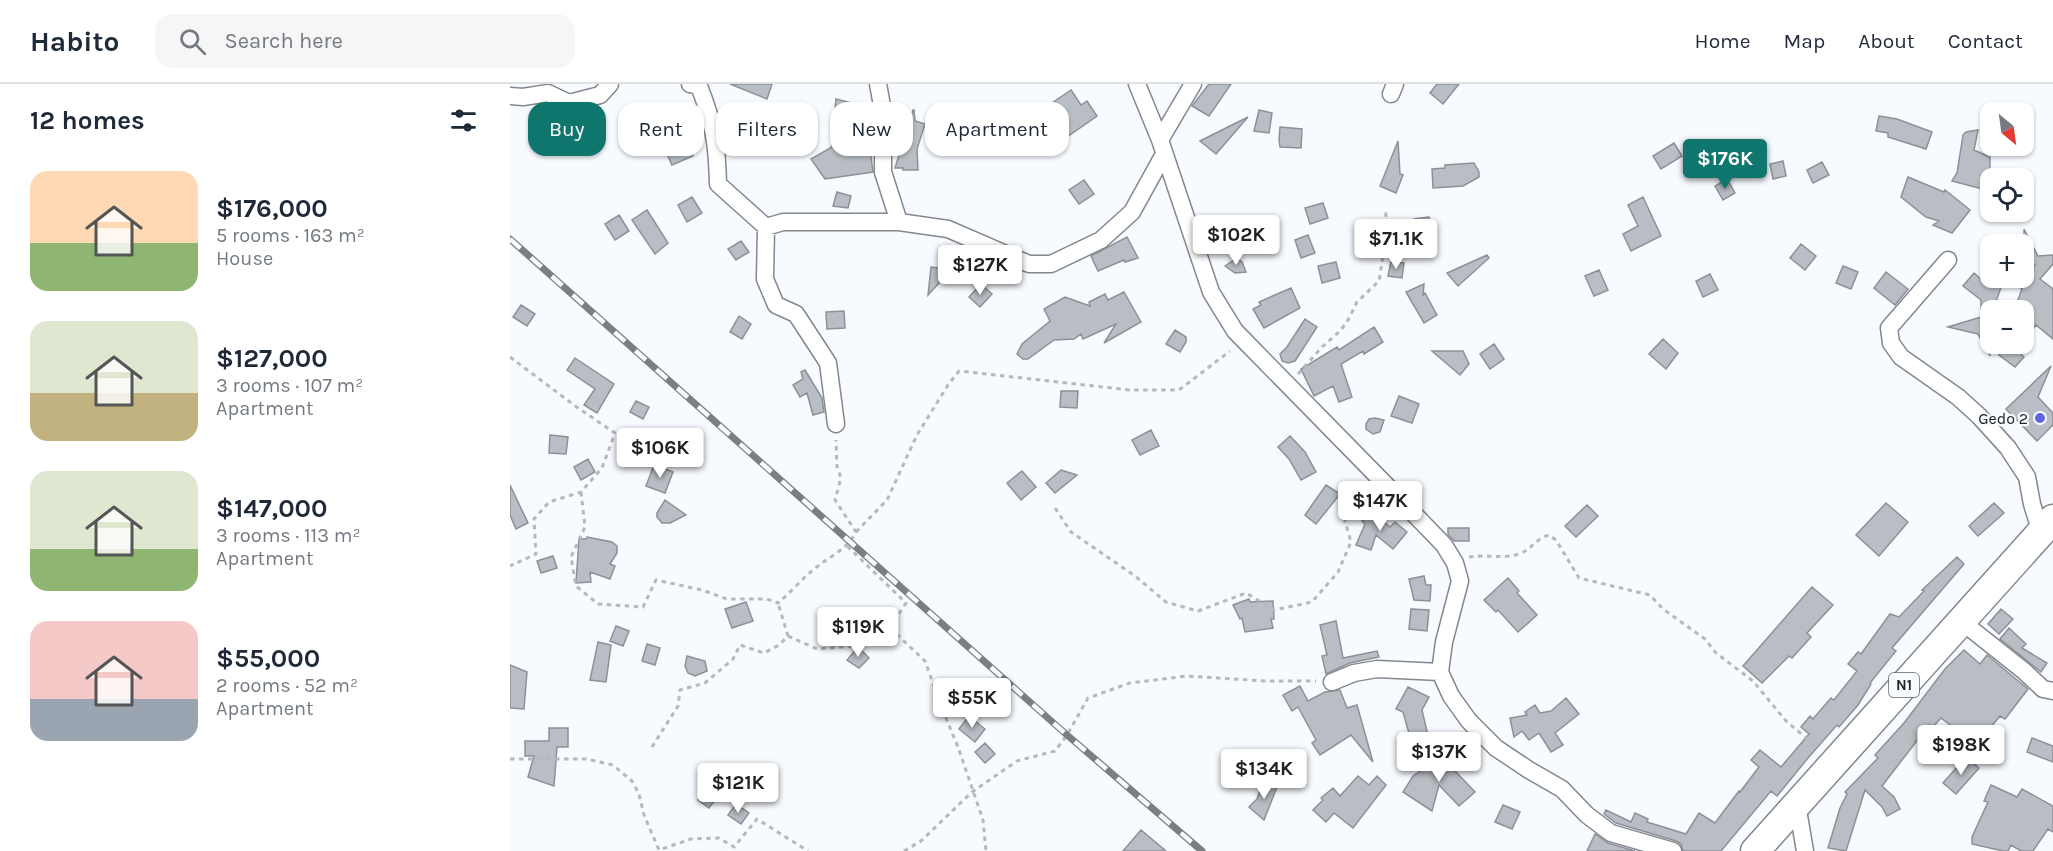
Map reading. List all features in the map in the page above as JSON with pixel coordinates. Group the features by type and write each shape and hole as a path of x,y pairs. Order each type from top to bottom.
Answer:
{"highway":[{"name":"N1","path":"1755,851 2047,526"}],"street":[{"path":"510,96 523,98 548,93 569,103 600,95 610,84"},
{"path":"879,84 883,111 883,172 899,222"},
{"path":"1137,84 1162,147 1210,292 1235,331 1444,545 1460,581 1444,642 1440,672 1451,696 1469,722 1496,748 1562,789 1587,815 1611,833 1672,851"},
{"path":"766,227 783,222 899,222 948,229 1029,264 1051,264 1101,240 1132,212 1193,84"},
{"path":"696,85 712,118 717,146 718,184 766,227 765,279 776,305 796,314 828,363 836,424"},
{"path":"1948,261 1889,328 1891,343 1901,357 1958,397 2008,448 2027,477 2032,504 2047,526"},
{"path":"1961,621 2043,689 2053,691"},
{"path":"1332,682 1354,673 1377,669 1440,672"},
{"path":"1797,804 1805,851"}],"path":[{"path":"1288,384 1339,332 1357,302 1379,280 1385,244 1386,209"},
{"path":"777,603 795,589 812,570 847,546 856,532 887,500 917,435 959,371 1129,390 1179,390 1244,340"},
{"path":"510,357 615,433 602,468 581,492 549,502 534,519 536,554 510,566"},
{"path":"836,424 837,467 841,478 835,500 856,532"},
{"path":"1055,508 1071,532 1135,576 1166,602 1198,611 1246,593 1274,610 1312,602 1338,572 1351,542 1342,511 1375,473"},
{"path":"581,492 585,527 571,557 576,586 598,604 643,607 656,580 702,590 727,599 767,599 777,603 788,636 817,649 854,646 890,628 906,603 847,546"},
{"path":"1456,569 1462,561 1471,556 1507,556 1523,552 1536,540 1549,535 1556,540 1579,578 1650,595 1663,609 1705,639 1716,653 1753,681 1786,721 1834,762"},
{"path":"890,628 925,661 983,820 986,851"},
{"path":"652,747 678,706 680,690 705,682 733,659 740,645 764,653 788,636"},
{"path":"904,851 921,841 972,792 1017,761 1055,751 1088,698 1130,682 1187,676 1332,682"},
{"path":"510,759 586,759 613,765 632,781 659,850 691,839 719,837 734,847 757,819 808,851"}],"building":[{"path":"730,84 772,84 767,99"},
{"path":"1209,84 1231,84 1209,116 1192,106"},
{"path":"1437,84 1459,84 1443,104 1430,93"},
{"path":"1071,90 1081,105 1087,101 1097,116 1069,136 1069,102 1054,102"},
{"path":"914,110 915,121 925,124 917,149 918,170 895,168 899,156 913,156"},
{"path":"1259,110 1272,113 1269,133 1254,131"},
{"path":"1879,116 1897,119 1932,132 1926,149 1888,137 1888,133 1876,131"},
{"path":"1248,117 1216,154 1200,141"},
{"path":"1280,127 1302,129 1301,148 1280,147"},
{"path":"1978,130 1974,150 1980,153 1980,156 1990,157 1990,168 1980,168 1980,188 1952,181 1957,173 1963,135 1966,132"},
{"path":"1398,141 1400,174 1403,175 1396,193 1380,186"},
{"path":"1674,143 1682,156 1661,169 1653,156"},
{"path":"830,148 830,156 871,156 873,172 825,179 811,159"},
{"path":"668,156 693,156 672,165"},
{"path":"1783,161 1786,176 1773,179 1770,164"},
{"path":"1822,162 1829,175 1813,183 1807,170"},
{"path":"1474,163 1479,177 1463,186 1433,188 1432,169 1445,168 1445,165"},
{"path":"1908,177 1944,192 1945,190 1970,210 1952,233 1933,225 1939,221 1926,217 1901,197"},
{"path":"1727,179 1735,193 1723,200 1715,186"},
{"path":"1084,180 1094,194 1079,204 1069,190"},
{"path":"837,192 851,196 848,208 833,206"},
{"path":"692,197 702,213 687,222 678,205"},
{"path":"1643,197 1661,236 1631,251 1623,234 1638,226 1628,205"},
{"path":"1323,203 1328,218 1310,224 1305,208"},
{"path":"647,210 668,243 655,254 632,220"},
{"path":"619,215 629,231 615,240 605,224"},
{"path":"1429,217 1431,227 1436,233 1417,236 1414,219"},
{"path":"1241,223 1249,239 1236,246 1227,230"},
{"path":"1308,235 1315,253 1301,258 1295,240"},
{"path":"1127,237 1138,258 1125,262 1124,260 1098,271 1091,256"},
{"path":"741,241 749,252 736,260 728,249"},
{"path":"1801,244 1816,256 1805,270 1790,258"},
{"path":"2034,248 2038,256 2053,255 2053,264 2040,279 2053,289 2053,339 2036,325 2034,328 2034,300 2018,300 2020,288 2034,288"},
{"path":"1487,255 1489,258 1458,286 1447,273"},
{"path":"1237,258 1242,262 1246,272 1235,273 1225,266"},
{"path":"1336,262 1340,278 1322,283 1318,266"},
{"path":"1391,262 1404,263 1402,278 1388,276"},
{"path":"1843,266 1858,272 1851,289 1836,283"},
{"path":"931,267 951,270 928,295"},
{"path":"1599,270 1608,290 1594,296 1585,276"},
{"path":"1886,272 1908,289 1895,305 1874,288"},
{"path":"1974,273 1980,278 1980,288 2001,288 1997,300 1981,300 1963,286"},
{"path":"1710,274 1718,290 1703,297 1696,281"},
{"path":"981,284 992,294 980,307 969,297"},
{"path":"1424,284 1423,295 1425,293 1437,315 1424,323 1406,292"},
{"path":"1291,288 1300,308 1264,328 1253,309 1261,305 1259,302"},
{"path":"1124,292 1141,322 1104,343 1116,324 1083,339 1081,334 1074,339 1054,340 1028,359 1023,359 1017,354 1022,344 1050,321 1044,309 1065,297 1090,306 1089,302 1105,294 1108,300"},
{"path":"521,305 535,314 527,326 513,317"},
{"path":"844,311 845,328 827,329 826,312"},
{"path":"739,316 751,324 742,339 730,332"},
{"path":"1980,317 1980,338 1978,334 1948,327"},
{"path":"1305,319 1317,327 1295,361 1288,363 1282,361 1280,354"},
{"path":"1374,327 1383,342 1364,354 1363,351 1341,364 1352,397 1339,402 1333,386 1314,396 1301,369 1337,347 1339,350"},
{"path":"1175,330 1186,337 1186,342 1180,352 1166,344"},
{"path":"1663,339 1678,353 1666,369 1649,354"},
{"path":"1494,344 1504,359 1490,369 1480,354"},
{"path":"1432,351 1463,351 1469,364 1460,375"},
{"path":"2021,354 2024,357 2015,367 1999,355"},
{"path":"575,358 614,384 597,413 584,405 595,389 567,370"},
{"path":"2051,366 2038,397 2053,413 2053,425 2037,441 2006,409"},
{"path":"805,370 822,398 824,412 813,415 807,393 800,397 793,385 803,379 801,372"},
{"path":"1061,391 1078,391 1077,408 1060,407"},
{"path":"1399,396 1419,404 1412,423 1391,416"},
{"path":"636,401 649,407 643,419 630,412"},
{"path":"1369,419 1384,420 1380,432 1373,434 1366,429 1366,424"},
{"path":"1151,430 1159,446 1140,455 1132,440"},
{"path":"550,435 568,437 566,454 549,453"},
{"path":"1290,436 1305,452 1316,472 1301,480 1289,459 1278,447"},
{"path":"588,459 595,472 581,480 574,467"},
{"path":"654,465 673,472 665,493 646,486"},
{"path":"1061,470 1077,475 1055,493 1046,483"},
{"path":"1022,471 1036,487 1021,500 1007,483"},
{"path":"510,485 528,523 516,529 510,515"},
{"path":"1326,485 1340,494 1316,524 1305,515"},
{"path":"1364,495 1374,504 1364,516 1353,507"},
{"path":"665,500 686,515 670,523 662,523 657,513"},
{"path":"1886,503 1908,522 1879,556 1856,535"},
{"path":"1994,503 2004,513 1978,536 1969,526"},
{"path":"1587,505 1598,516 1576,537 1565,526"},
{"path":"1371,511 1390,527 1395,522 1407,532 1393,549 1376,535 1371,550 1356,545 1365,524 1362,521"},
{"path":"1448,528 1469,528 1469,541 1454,541 1448,534"},
{"path":"587,537 612,542 617,546 617,553 610,564 615,566 610,579 590,572 591,582 576,583 579,539"},
{"path":"553,556 557,568 541,573 537,561"},
{"path":"1957,557 1964,564 1892,648 1896,651 1870,683 1858,705 1839,727 1837,725 1777,796 1771,791 1721,851 1683,851 1681,844 1676,841 1616,823 1604,814 1606,810 1631,822 1635,813 1648,819 1647,822 1686,834 1699,813 1715,823 1759,767 1751,760 1760,750 1781,767 1809,734 1801,727 1810,716 1813,719 1831,698 1834,700 1857,671 1848,664 1858,652 1861,654 1890,614 1899,617 1924,591 1922,590"},
{"path":"1424,576 1426,585 1431,585 1430,601 1414,600 1409,579"},
{"path":"1508,578 1519,591 1517,593 1537,615 1518,632 1498,610 1496,612 1484,600"},
{"path":"1812,587 1833,605 1807,633 1811,637 1792,658 1789,656 1762,683 1743,666"},
{"path":"1249,599 1250,602 1273,601 1274,619 1271,619 1273,628 1245,632 1242,618 1240,619 1233,605"},
{"path":"746,602 753,621 732,628 725,609"},
{"path":"1411,609 1429,610 1427,631 1409,629"},
{"path":"2001,609 2013,619 1999,634 1988,624"},
{"path":"1336,621 1343,658 1377,651 1379,657 1350,663 1326,674 1322,656 1327,655 1320,625"},
{"path":"616,626 629,631 623,646 610,641"},
{"path":"2009,628 2026,644 2022,648 2047,663 2041,672 2000,639"},
{"path":"598,642 611,645 606,682 590,680"},
{"path":"647,644 660,648 655,665 642,661"},
{"path":"858,647 869,658 859,668 847,660"},
{"path":"1964,650 1980,664 1987,655 2028,689 2005,719 2000,716 1976,745 1941,718 1933,727 1929,725 1882,786 1894,797 1900,809 1887,816 1882,807 1865,790 1846,851 1828,848 1840,808 1847,794 1845,792 1878,758 1875,755 1904,723 1945,669"},
{"path":"687,656 705,661 707,671 695,676 688,673 685,666"},
{"path":"510,665 527,672 524,709 510,708"},
{"path":"1300,686 1308,701 1325,692 1340,690 1347,708 1357,705 1373,762 1351,735 1320,755 1312,743 1316,740 1298,707 1292,711 1283,695"},
{"path":"1408,687 1429,697 1422,710 1429,740 1412,744 1403,712 1396,709"},
{"path":"1566,698 1579,714 1555,733 1563,745 1551,752 1539,733 1529,740 1522,731 1514,737 1510,718 1527,715 1525,712 1535,705 1540,713 1551,711"},
{"path":"969,716 985,729 975,742 959,729"},
{"path":"549,728 568,728 568,747 557,747 554,786 528,777 534,756 525,756 525,741 549,741"},
{"path":"2032,738 2053,746 2053,762 2027,752"},
{"path":"985,743 995,754 985,763 975,752"},
{"path":"1449,752 1460,768 1455,771 1475,792 1459,806 1439,785 1432,811 1403,792 1413,776"},
{"path":"1966,757 1979,768 1956,794 1943,783"},
{"path":"1358,776 1369,785 1377,776 1386,785 1353,828 1334,813 1326,822 1313,810 1323,800 1321,798 1333,788 1340,796"},
{"path":"1263,782 1277,787 1264,820 1249,807 1257,799"},
{"path":"1991,785 2017,797 2022,789 2053,806 2053,832 2048,829 2033,851 2021,851 2011,845 2008,851 2003,851 1972,844 1972,837 1988,802 1984,801"},
{"path":"708,787 718,796 709,808 698,800"},
{"path":"736,804 749,813 741,824 728,815"},
{"path":"1503,805 1520,812 1512,829 1495,822"},
{"path":"1141,830 1166,851 1123,851"},
{"path":"1595,834 1608,843 1635,851 1587,851"}],"railway":[{"path":"510,239 1067,735 1202,851"}],"place":[{"name":"Gedo 2","path":"2040,418"}]}
